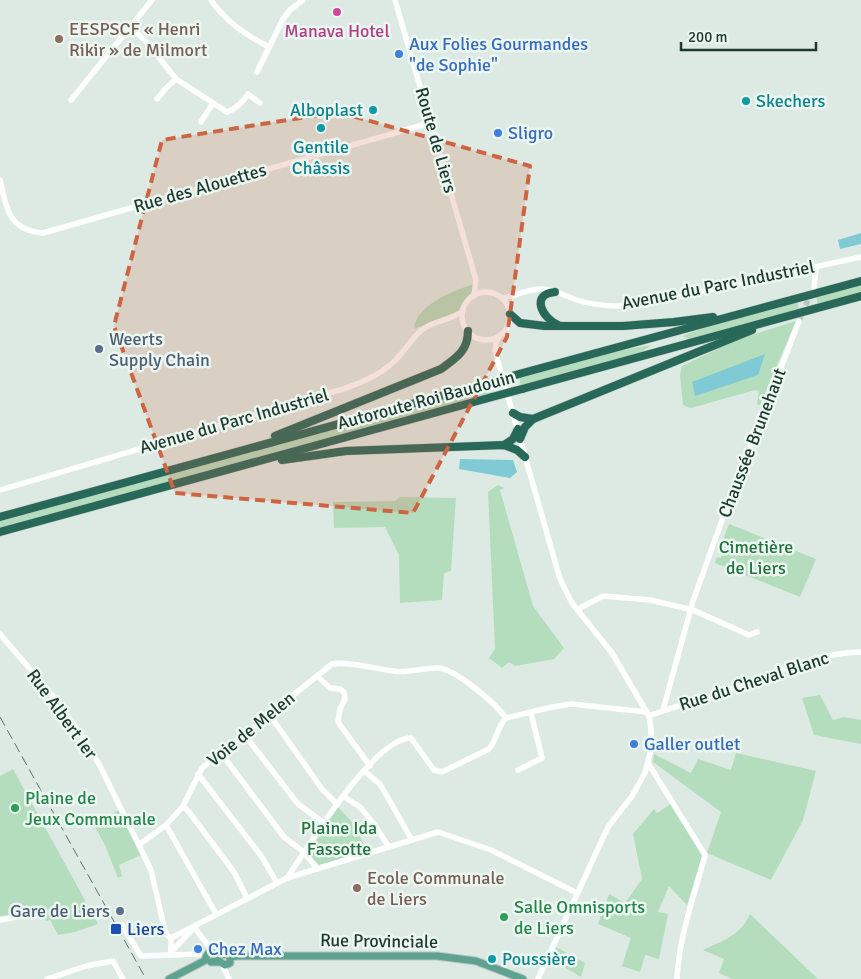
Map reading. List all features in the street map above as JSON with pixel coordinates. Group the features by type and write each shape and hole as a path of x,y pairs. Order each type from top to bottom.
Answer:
{"highway":[{"name":"Autoroute Roi Baudouin","path":"0,517 861,281"},
{"path":"556,292 549,293 543,297 541,308 548,319 562,326"},
{"name":"Autoroute Roi Baudouin","path":"0,532 861,296"},
{"path":"510,312 516,321 522,324 562,326 623,326 713,317 725,318"},
{"path":"520,439 525,427 533,419 756,329 770,321"},
{"path":"261,445 270,438 442,369 457,357 466,346 466,328"},
{"path":"513,413 520,417 533,419"},
{"path":"504,446 513,439 518,430"},
{"path":"260,461 276,461 346,451 504,446 517,450 525,457"}],"main road":[{"name":"Rue Provinciale","path":"169,979 216,958 340,955 437,956 476,961 524,979"}],"street":[{"path":"71,100 152,0"},
{"path":"211,0 230,22 248,36 269,47"},
{"path":"257,72 283,19 290,10 303,0"},
{"name":"Route de Liers","path":"395,0 476,280 474,296"},
{"path":"131,27 149,45 176,79 227,112 244,101 248,94 260,103"},
{"path":"157,99 176,79"},
{"path":"201,122 213,103"},
{"name":"Rue des Alouettes","path":"0,180 7,207 15,222 31,232 43,233 430,123"},
{"name":"Avenue du Parc Industriel","path":"502,298 540,289 556,292 578,300 619,307 628,306 861,257"},
{"path":"814,287 816,266"},
{"path":"476,280 490,292 502,298 510,312"},
{"path":"466,328 463,311 465,305 474,296 483,292 490,292"},
{"path":"518,294 510,312 508,326 499,336 495,351 560,579 568,596 612,653 648,714 652,728 648,763 632,796 608,827 538,979"},
{"name":"Avenue du Parc Industriel","path":"0,490 366,381 382,372 422,330 430,325 450,319 463,311"},
{"path":"450,319 466,328 475,337 483,340 495,351"},
{"name":"Chaussée Brunehaut","path":"663,710 690,609 799,320"},
{"path":"483,340 499,336"},
{"path":"578,610 603,596 650,600 690,609 750,635 757,632"},
{"name":"Rue Albert Ier","path":"0,634 53,696 98,764 152,870 165,931 171,938"},
{"name":"Rue du Cheval Blanc","path":"648,714 725,691 801,662 831,655 861,652"},
{"name":"Voie de Melen","path":"140,844 166,826 182,806 202,768 332,664 340,663 398,672 441,668 472,686 491,701 506,718"},
{"path":"317,676 330,688 340,689 344,692 345,699 340,707 338,722 370,766"},
{"path":"288,878 337,804 364,771 386,750 409,738 414,741 434,770 442,772 489,749 493,744 500,725 506,718 571,704 648,714"},
{"path":"269,714 322,789 337,804"},
{"path":"518,770 542,758 531,714"},
{"path":"244,734 298,804 324,823"},
{"path":"220,752 284,837 305,852 317,869"},
{"path":"648,763 705,855 682,934 677,962 677,979"},
{"path":"364,771 380,784 412,840"},
{"path":"198,774 262,858 277,883"},
{"path":"343,796 360,807 389,847"},
{"path":"182,806 189,812 234,872 247,898"},
{"path":"166,826 216,914"},
{"path":"171,953 171,938 194,928 216,914 288,878 438,832 491,850 577,893"},
{"path":"0,920 16,917"},
{"path":"122,925 141,956 171,953 216,958"},
{"path":"194,928 208,945 228,976"},
{"path":"171,953 194,928"},
{"path":"47,979 86,966 113,961 123,979"}],"highlighted area":[{"path":"338,112 530,166 507,337 413,513 175,493 114,326 162,140"}],"green space":[{"path":"474,284 473,291 463,302 458,312 414,329 416,320 428,306 457,290"},
{"path":"861,284 861,293 818,305 816,296"},
{"path":"797,301 799,310 691,340 682,336 707,327"},
{"path":"796,321 760,405 757,404 759,391 755,390 691,408 683,405 680,375 682,366 736,340"},
{"path":"652,345 636,355 521,386 519,377 618,351"},
{"path":"488,386 490,395 0,529 0,520"},
{"path":"498,485 504,488 500,490 533,606 564,648 554,659 515,666 509,662 502,668 489,658 495,649 488,492"},
{"path":"400,497 456,498 451,571 444,573 442,600 400,603 399,555 385,527 334,528 333,502 395,501"},
{"name":"Cimetière de Liers","path":"729,524 816,559 800,597 715,563 717,557 721,558 724,550 720,548"},
{"path":"820,695 833,720 843,717 861,720 861,744 814,735 802,698"},
{"path":"736,753 816,771 803,820 771,880 707,853 721,812 653,762 654,754 691,773 698,759 731,770"},
{"path":"13,769 98,924 75,932 58,935 50,920 46,921 41,911 0,916 0,776"},
{"path":"672,803 702,856 687,905 669,886 658,912 668,914 659,959 645,955 640,972 622,966 631,938 598,924 609,894 625,903 642,879 633,834 654,809 657,813"},
{"name":"Plaine Ida Fassotte","path":"337,806 351,821 368,851 319,865 310,856 310,851"},
{"path":"119,810 141,855 119,865 122,876 118,878 105,845 94,825"},
{"path":"750,914 818,979 732,979 719,973 724,959 703,950 731,936 741,928"},
{"path":"556,947 585,963 581,977 557,963 553,966 549,964"}],"water":[{"path":"861,233 861,244 840,249 838,240"},
{"path":"765,354 758,375 695,396 692,382"},
{"path":"460,459 513,460 517,472 510,478 459,469"}],"tunnel":[{"path":"799,321 811,293"}],"railway":[{"path":"0,717 146,979"}],"place":[{"name":"Manava Hotel","path":"337,12"},
{"name":"EESPSCF « Henri Rikir » de Milmort","path":"59,39"},
{"name":"Aux Folies Gourmandes \"de Sophie\"","path":"399,54"},
{"name":"Skechers","path":"746,101"},
{"name":"Alboplast","path":"373,110"},
{"name":"Gentile Châssis","path":"321,128"},
{"name":"Sligro","path":"498,133"},
{"name":"Weerts Supply Chain","path":"99,349"},
{"name":"Galler outlet","path":"634,744"},
{"name":"Plaine de Jeux Communale","path":"15,808"},
{"name":"Ecole Communale de Liers","path":"357,888"},
{"name":"Gare de Liers","path":"120,911"},
{"name":"Salle Omnisports de Liers","path":"504,917"},
{"name":"Liers","path":"116,929"},
{"name":"Chez Max","path":"198,949"},
{"name":"Poussière","path":"492,959"}]}
